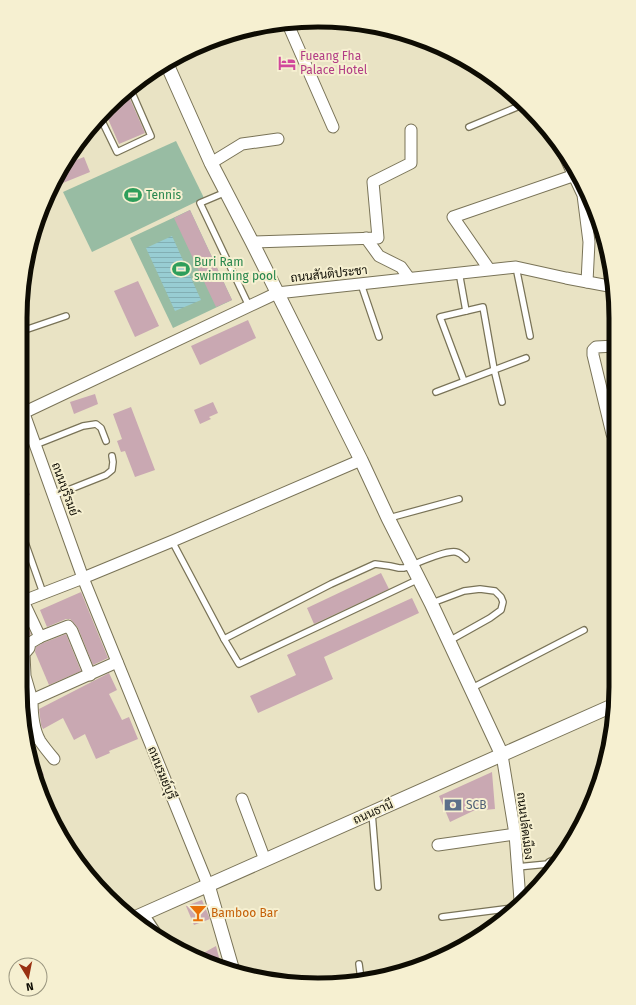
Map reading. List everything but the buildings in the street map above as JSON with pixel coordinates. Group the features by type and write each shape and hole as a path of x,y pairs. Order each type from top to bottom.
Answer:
{"street":[{"path":"291,28 333,127"},
{"path":"169,68 211,163 361,460 472,688 502,755"},
{"path":"252,242 378,238 374,182 411,163 411,130"},
{"path":"211,163 242,144 278,139"},
{"path":"489,269 453,217 572,176"},
{"path":"584,199 589,242 587,282"},
{"path":"366,238 379,256 402,267 409,278"},
{"name":"ถนนสันติประชา","path":"27,409 277,293 516,266 607,286"},
{"path":"609,346 596,347 593,350 609,422"},
{"name":"ถนนบุรีรมย์","path":"27,424 83,578"},
{"path":"27,600 172,541 361,460"},
{"name":"ถนนรมย์บุรี","path":"83,578 208,886 231,965"},
{"path":"27,612 40,637"},
{"path":"27,650 30,643 40,637 68,626 72,631 90,675"},
{"path":"32,700 118,662"},
{"path":"27,683 32,700 32,712 36,732 39,740 54,759"},
{"name":"ถนนธานี","path":"139,916 608,708"},
{"name":"ถนนปลัดเมือง","path":"502,755 515,834 520,897"},
{"path":"242,799 265,860"},
{"path":"438,845 515,834"}],"lane":[{"path":"103,122 117,152 151,136 133,94"},
{"path":"469,127 518,107"},
{"path":"226,192 200,204 249,306"},
{"path":"516,266 530,336"},
{"path":"459,272 466,311"},
{"path":"361,284 379,337"},
{"path":"464,381 440,317 483,307 494,369 502,402"},
{"path":"27,329 66,316"},
{"path":"436,392 526,358"},
{"path":"35,445 83,426 96,424 101,428 106,441"},
{"path":"54,496 106,475 112,470 112,456"},
{"path":"388,518 459,499"},
{"path":"172,541 224,639 239,664 419,579"},
{"path":"27,548 43,593"},
{"path":"224,639 331,584 375,564 399,568 455,552 461,554 466,559"},
{"path":"431,603 464,591 480,589 495,591 501,597 503,602 501,610 490,618 449,641"},
{"path":"472,688 584,630"},
{"path":"372,813 378,887"},
{"path":"546,863 551,861"},
{"path":"517,867 550,863"},
{"path":"442,918 506,909"},
{"path":"146,913 156,929"},
{"path":"359,964 360,975"}],"green space":[{"name":"Tennis","path":"176,141 204,198 92,252 63,192"},
{"name":"Buri Ram swimming pool","path":"190,210 232,300 173,328 130,238"}],"water":[{"path":"172,236 201,300 175,311 146,248"}],"place":[{"name":"Fueang Fha Palace Hotel","path":"287,63"},
{"name":"Tennis","path":"133,195"},
{"name":"Buri Ram swimming pool","path":"181,269"},
{"name":"SCB","path":"453,805"},
{"name":"Bamboo Bar","path":"198,913"}]}
